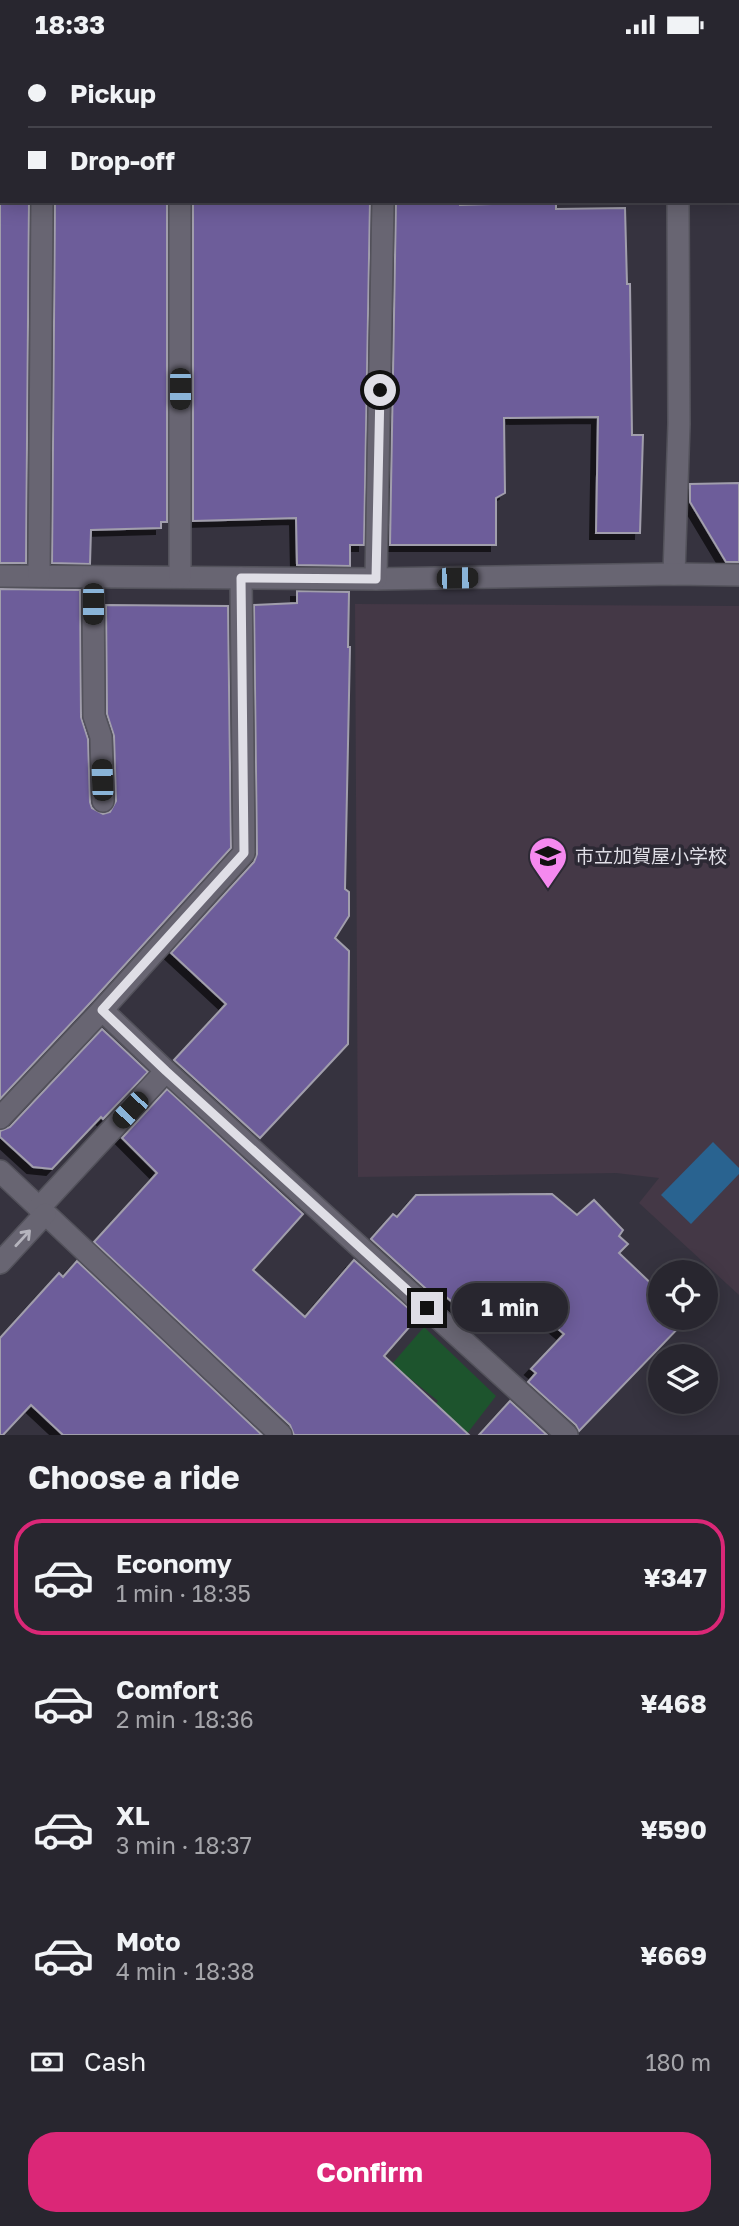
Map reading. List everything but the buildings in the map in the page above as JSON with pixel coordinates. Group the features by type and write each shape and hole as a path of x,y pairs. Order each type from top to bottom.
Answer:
{"street":[{"path":"38,576 42,203"},
{"path":"180,203 180,577"},
{"path":"376,579 383,203"},
{"path":"674,574 679,424 678,203"},
{"path":"0,576 376,579 739,575"},
{"path":"93,577 94,716 101,737 103,801"},
{"path":"0,1118 244,853 241,578"},
{"path":"102,1010 567,1435"},
{"path":"0,1263 42,1211 166,1071"},
{"path":"0,1171 281,1435"}],"shaded area":[{"name":"市立加賀屋小学校","path":"355,604 739,606 739,1295 718,1276 718,1260 701,1260 639,1203 659,1178 616,1173 358,1177"}],"green space":[{"path":"424,1327 496,1396 466,1435 420,1423 438,1401 392,1364"}],"water":[{"path":"713,1142 739,1168 739,1174 691,1224 661,1195"}],"place":[{"name":"市立加賀屋小学校","path":"548,890"}],"route":[{"path":"380,390 376,579 241,578 244,853 102,1010 427,1308"}]}
